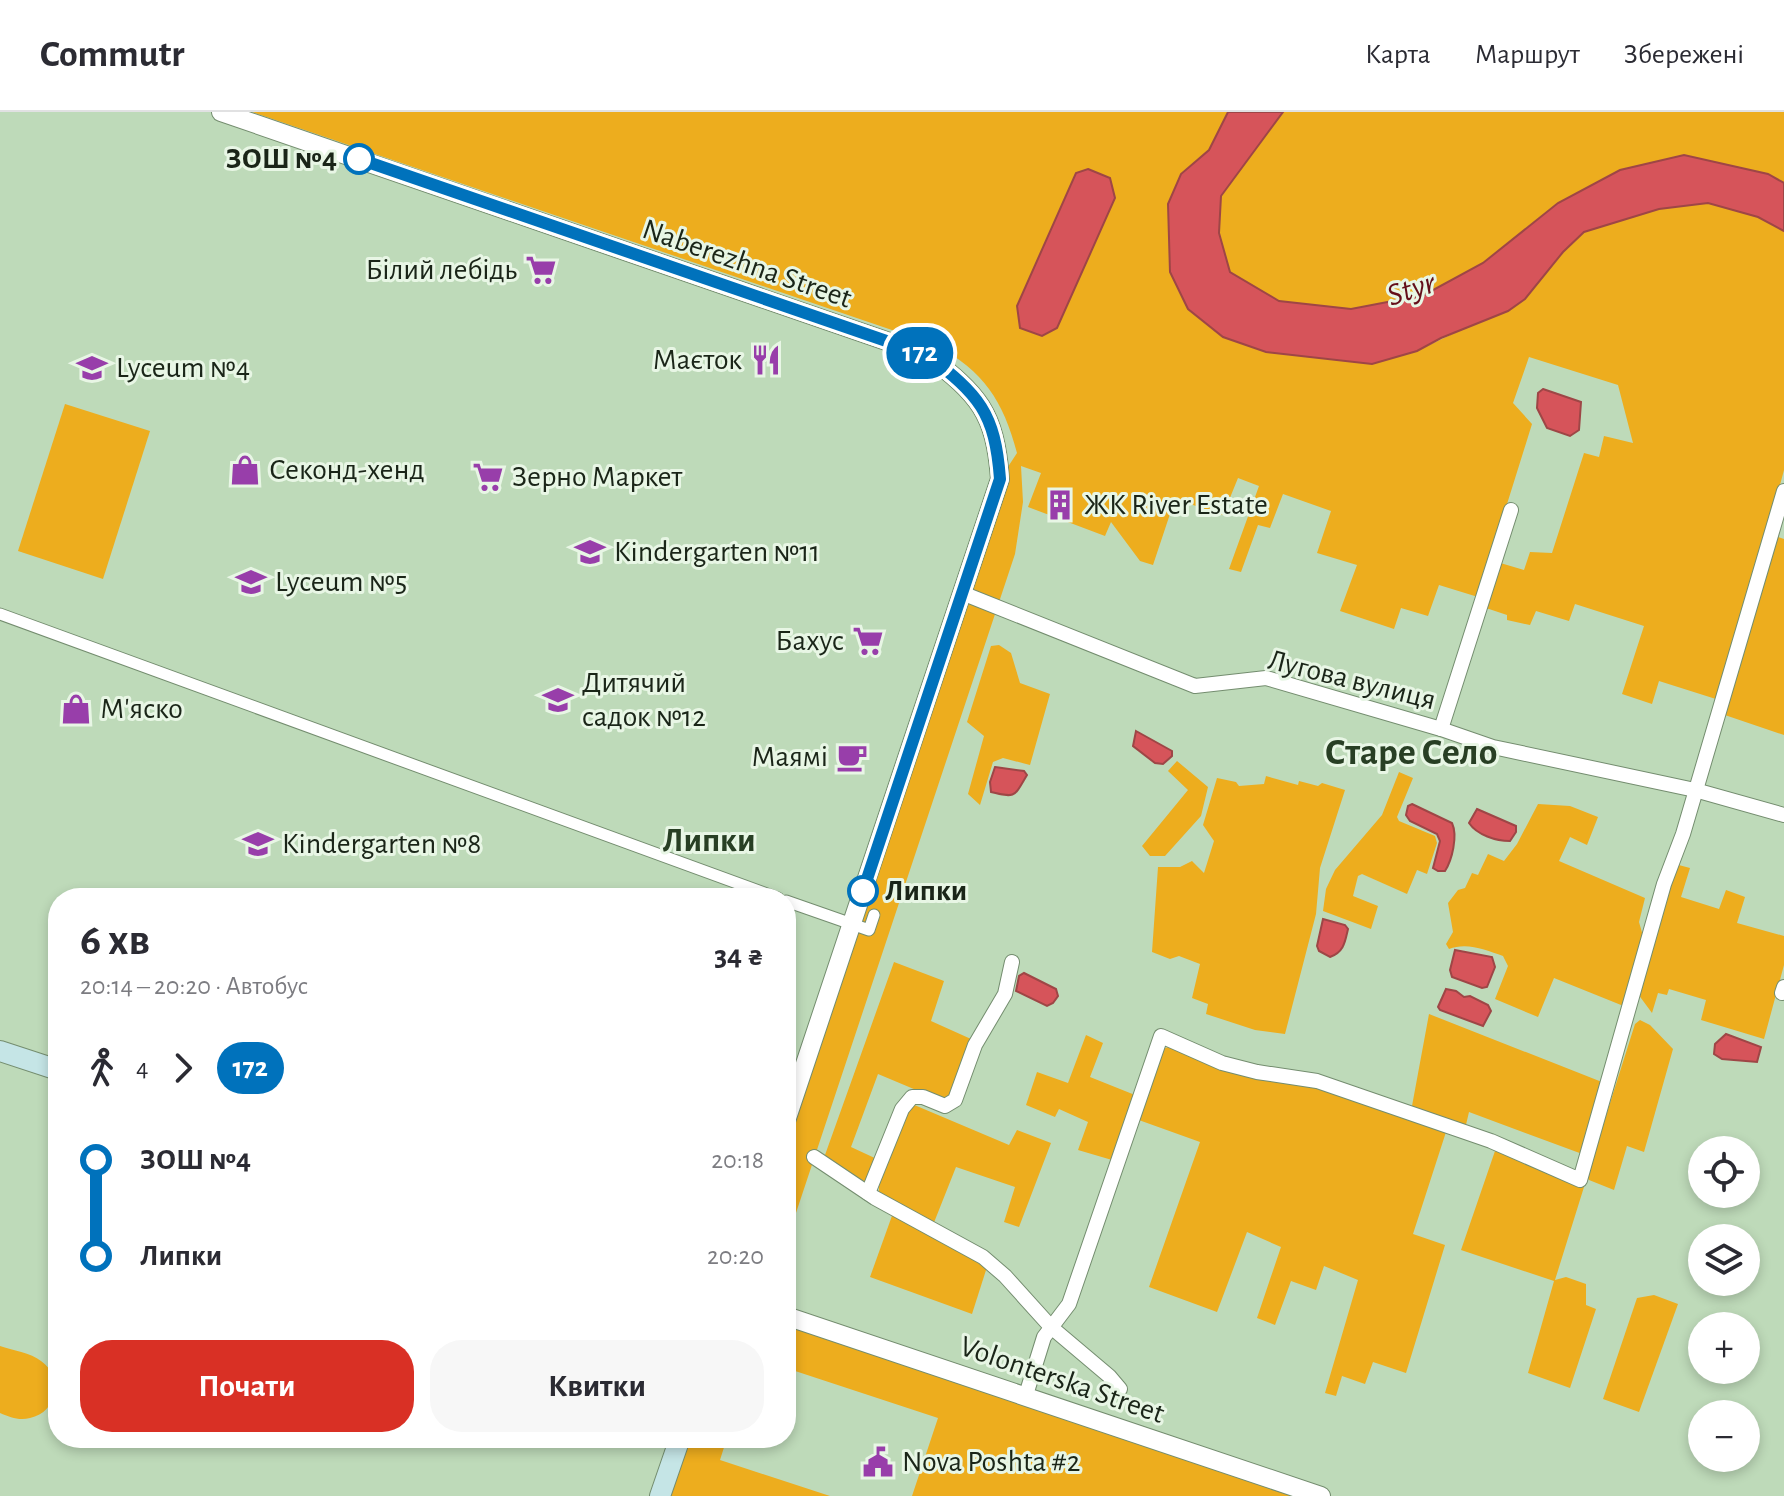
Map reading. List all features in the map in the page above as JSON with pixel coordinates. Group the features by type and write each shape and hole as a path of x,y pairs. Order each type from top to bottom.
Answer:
{"main road":[{"path":"0,1051 48,1067"},
{"path":"660,1496 677,1448"}],"street":[{"name":"Naberezhna Street","path":"221,112 927,355 961,381 989,417 997,447 1000,479 796,1091"},
{"path":"1025,1398 1044,1337 1069,1304 1161,1036 1222,1063 1317,1081 1491,1141 1580,1180 1664,884 1683,834 1784,491"},
{"path":"1441,729 1511,510"},
{"name":"Лугова вулиця","path":"962,593 1195,686 1266,678 1493,747 1695,790 1784,815"},
{"path":"0,614 751,888"},
{"path":"796,905 869,930 874,915"},
{"path":"868,1193 902,1109 912,1097 923,1097 945,1106 955,1100 975,1045 1005,994 1012,962"},
{"path":"814,1157 868,1193 983,1257 1005,1276 1051,1327 1120,1389"},
{"name":"Volonterska Street","path":"796,1319 1321,1496"}],"shaded area":[{"path":"252,112 1228,112 1209,150 1181,174 1170,272 1188,309 1223,337 1266,352 1372,364 1417,351 1525,299 1563,252 1584,232 1659,209 1708,203 1758,217 1784,231 1784,470 1767,533 1784,539 1784,735 1716,712 1719,700 1659,681 1652,704 1622,694 1644,626 1575,604 1569,621 1536,611 1530,625 1507,620 1507,615 1486,608 1497,562 1524,570 1530,552 1552,553 1584,453 1599,457 1604,436 1633,443 1618,385 1529,357 1513,403 1532,424 1478,597 1439,585 1428,616 1401,608 1394,629 1340,611 1357,565 1317,553 1331,511 1283,494 1270,528 1258,525 1241,572 1229,569 1259,486 1238,478 1223,515 1175,499 1153,565 1140,561 1111,522 1105,536 1028,507 1041,473 1021,466 1023,502 1015,554 796,1213 796,1091 1000,479 1017,453 1005,418 989,389 967,366 936,345"},
{"name":"Styr","path":"1228,112 1283,112 1221,196 1219,233 1230,272 1279,301 1351,309 1424,295 1483,263 1558,203 1620,170 1684,155 1768,174 1784,183 1784,231 1758,217 1708,203 1659,209 1584,232 1563,252 1525,299 1508,311 1417,351 1372,364 1266,352 1223,337 1188,309 1170,272 1168,204 1181,174 1209,150"},
{"path":"1283,112 1784,112 1784,183 1768,174 1558,203 1483,263 1424,295 1351,309 1279,301 1230,272 1219,233 1221,196"},
{"path":"1088,169 1110,178 1115,198 1057,328 1042,336 1020,328 1017,306 1076,173"},
{"path":"1543,389 1581,402 1579,430 1570,436 1547,428 1537,408 1538,393"},
{"path":"65,404 150,431 103,579 18,551"},
{"path":"999,645 1011,653 1020,683 1050,694 1030,765 1003,758 993,762 980,805 968,794 984,736 967,722 991,646"},
{"path":"1136,731 1172,751 1172,756 1163,764 1155,763 1133,746"},
{"path":"1177,761 1208,787 1201,816 1165,856 1150,856 1142,846 1188,790 1168,771"},
{"path":"995,767 1024,771 1027,775 1014,794 991,792 990,782"},
{"path":"1399,772 1413,778 1397,817 1399,821 1435,836 1437,843 1427,874 1417,870 1407,894 1362,874 1358,876 1353,896 1378,906 1371,929 1323,911 1326,889 1335,870 1382,815"},
{"path":"1266,776 1298,785 1299,781 1318,786 1322,783 1345,790 1320,868 1316,914 1285,1034 1255,1030 1206,1014 1208,1004 1192,998 1200,964 1179,956 1170,959 1152,952 1158,867 1180,867 1192,861 1204,873 1214,841 1203,825 1217,778 1236,782 1239,786 1264,784"},
{"path":"1412,804 1452,823 1453,848 1445,871 1433,868 1440,841 1437,834 1410,821 1406,815 1408,806"},
{"path":"1538,804 1570,806 1598,817 1587,845 1570,837 1559,861 1645,898 1639,922 1643,936 1626,1007 1554,978 1538,1017 1495,999 1508,966 1503,956 1470,947 1449,949 1446,944 1453,932 1448,903 1458,890 1465,888 1472,873 1478,875 1488,854 1504,861 1517,844"},
{"path":"1477,809 1516,826 1510,841 1487,836 1472,827 1469,823"},
{"path":"1675,864 1690,868 1681,897 1719,909 1726,890 1745,897 1737,923 1784,936 1784,965 1764,1039 1701,1020 1706,1000 1669,989 1667,995 1658,993 1652,1013 1638,994"},
{"path":"1323,919 1345,925 1348,929 1341,949 1330,957 1319,951 1317,946"},
{"path":"1455,950 1492,957 1495,967 1487,987 1452,977 1450,970"},
{"path":"894,962 944,981 931,1021 971,1039 948,1098 940,1100 878,1074 851,1147 879,1160 867,1183 825,1155"},
{"path":"1024,973 1056,989 1058,996 1053,1003 1047,1006 1016,991 1019,976"},
{"path":"1446,989 1488,1005 1491,1011 1483,1026 1440,1010 1438,1007"},
{"path":"1429,1014 1607,1084 1585,1155 1469,1112 1465,1129 1415,1111 1412,1106"},
{"path":"1640,1020 1650,1025 1673,1049 1644,1152 1627,1146 1614,1190 1589,1180 1587,1176 1635,1024"},
{"path":"1726,1034 1761,1047 1757,1062 1722,1059 1714,1054 1715,1044"},
{"path":"1086,1035 1103,1043 1090,1077 1135,1095 1112,1160 1078,1150 1088,1122 1059,1109 1055,1117 1026,1105 1037,1072 1068,1083"},
{"path":"1168,1047 1317,1085 1446,1132 1413,1234 1445,1245 1406,1373 1373,1362 1365,1384 1342,1376 1336,1396 1325,1393 1358,1280 1324,1266 1316,1290 1291,1281 1275,1325 1257,1318 1281,1247 1247,1232 1217,1312 1149,1287 1200,1142 1136,1119 1163,1049"},
{"path":"912,1104 1009,1145 1017,1130 1051,1143 1019,1227 1004,1222 1015,1187 956,1167 933,1225 883,1198 879,1186 904,1115"},
{"path":"1495,1151 1584,1187 1555,1280 1566,1277 1586,1284 1586,1305 1596,1309 1570,1388 1528,1373 1554,1281 1461,1250"},
{"path":"893,1213 987,1267 972,1314 870,1277"},
{"path":"1654,1295 1678,1304 1639,1412 1603,1399 1637,1298"},
{"path":"796,1319 1321,1496 912,1496 938,1418 796,1371"},
{"path":"0,1346 37,1358 48,1368 48,1408 22,1419 0,1413"},
{"path":"677,1448 724,1448 720,1460 830,1496 660,1496"}],"bus line":[{"name":"172","path":"359,159 927,355 961,381 989,417 997,447 1000,479 863,891"}],"place":[{"name":"ЗОШ №4","path":"359,159"},
{"name":"Білий лебідь","path":"541,270"},
{"name":"Маєток","path":"766,360"},
{"name":"Lyceum №4","path":"92,368"},
{"name":"Секонд-хенд","path":"245,470"},
{"name":"Зерно Маркет","path":"488,477"},
{"name":"ЖК River Estate","path":"1060,505"},
{"name":"Kindergarten №11","path":"590,552"},
{"name":"Lyceum №5","path":"251,582"},
{"name":"Бахус","path":"868,641"},
{"name":"Дитячий садок №12","path":"558,700"},
{"name":"М'яско","path":"76,709"},
{"name":"Маямі","path":"852,757"},
{"name":"Kindergarten №8","path":"258,844"},
{"name":"Липки","path":"863,891"},
{"name":"Nova Poshta #2","path":"878,1462"}],"district":[{"name":"Старе Село","path":"1411,753"},
{"name":"Липки","path":"709,841"}]}
